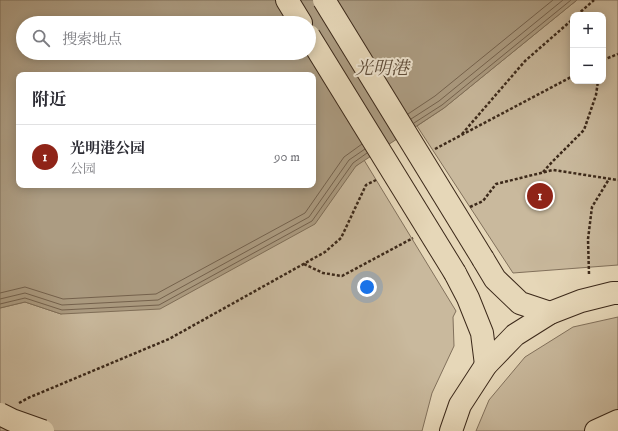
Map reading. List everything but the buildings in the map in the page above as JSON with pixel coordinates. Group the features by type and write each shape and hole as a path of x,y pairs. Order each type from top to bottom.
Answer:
{"main road":[{"path":"287,0 297,16"},
{"path":"324,0 495,279 520,303 550,313"},
{"path":"316,47 455,273 468,298 482,333 486,365"},
{"path":"451,431 460,405 486,365 515,335 550,313 580,300 618,293"},
{"path":"8,409 12,420 43,431"},
{"path":"596,431 618,421"}],"path":[{"path":"580,12 594,0"},
{"path":"460,135 525,61 570,22"},
{"path":"606,59 618,54"},
{"path":"433,150 570,78"},
{"path":"542,173 584,130 596,95 598,84"},
{"path":"469,208 483,201 496,184 553,170 618,180"},
{"path":"8,409 28,398 169,339 325,252 341,238 366,185 380,178"},
{"path":"589,274 588,239 592,207 609,179"},
{"path":"304,264 323,273 342,276 414,238"}],"shaded area":[{"path":"577,0 618,0 618,265 513,273 417,126 444,108"},
{"path":"364,160 456,311 453,317 454,346 432,393 422,431 0,431 0,308 25,302 61,314 312,188 316,188 316,186 356,166"},
{"path":"618,317 618,431 476,431 489,400 525,357 573,327"}],"water":[{"name":"光明港","path":"0,0 577,0 444,108 356,166 315,224 160,309 61,314 25,302 0,308"}],"place":[{"name":"光明港公园","path":"540,196"}]}
